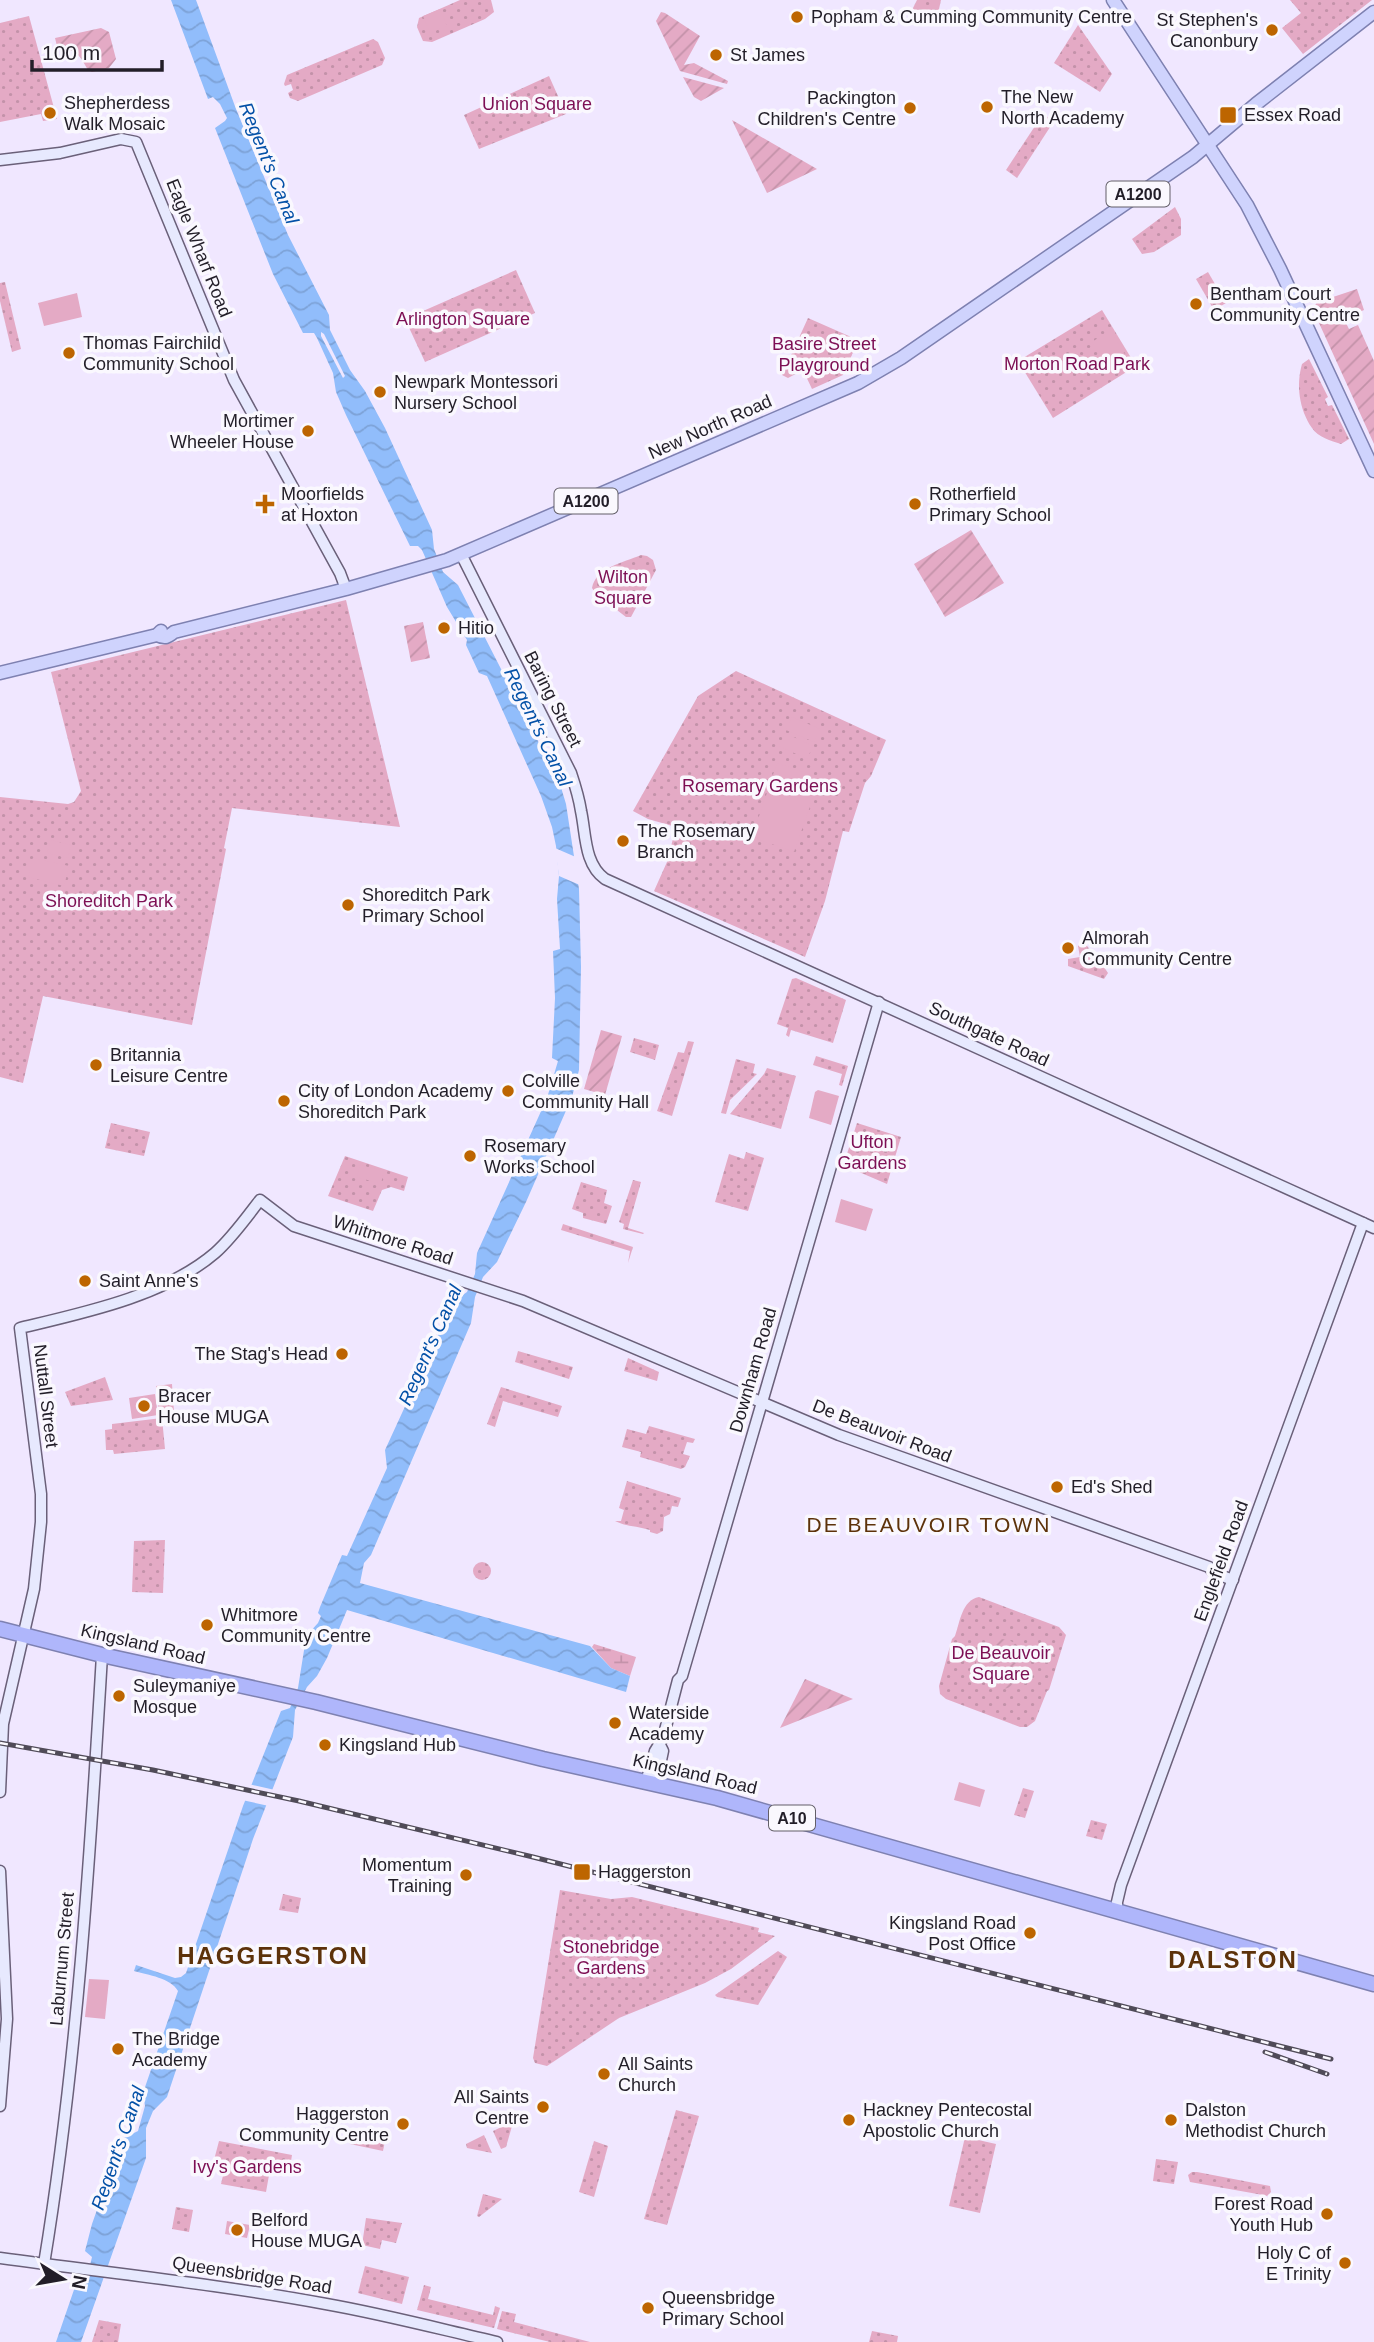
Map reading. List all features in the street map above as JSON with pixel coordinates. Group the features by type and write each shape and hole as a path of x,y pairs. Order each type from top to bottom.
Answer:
{"highway":[{"name":"Kingsland Road","path":"0,1629 102,1656 311,1701 543,1759 717,1798 1374,1983"}],"main road":[{"path":"1113,0 1255,220 1374,471"},
{"name":"A1200","path":"1208,145 1372,12"},
{"name":"New North Road","path":"0,673 157,635 169,637 174,632 346,589 447,560 858,383 883,370 1208,145"}],"street":[{"name":"Eagle Wharf Road","path":"0,160 60,153 121,139 136,142 234,380 340,573 346,589"},
{"name":"Baring Street","path":"461,554 571,773 594,867"},
{"name":"Southgate Road","path":"594,867 600,876 618,886 1369,1225"},
{"name":"Downham Road","path":"651,1783 663,1751 660,1745 879,1002"},
{"name":"Whitmore Road","path":"20,1328 73,1316 185,1275 223,1246 260,1200 294,1226 523,1301"},
{"name":"Englefield Road","path":"1118,1912 1121,1885 1233,1580 1369,1225"},
{"name":"De Beauvoir Road","path":"523,1301 839,1435 1209,1567 1214,1573 1233,1580"},
{"name":"Nuttall Street","path":"0,1792 3,1724 34,1588 41,1522 41,1494 20,1328"},
{"name":"Laburnum Street","path":"44,2264 67,2111 102,1656"},
{"path":"0,1871 7,2009 0,2106"},
{"name":"Queensbridge Road","path":"0,2258 326,2304 497,2342"}],"green space":[{"path":"460,0 491,0 494,12 485,19 432,42 423,41 417,27 419,18"},
{"path":"917,0 941,0 937,18 911,12"},
{"path":"1290,0 1372,0 1303,54 1282,28 1301,13"},
{"path":"440,9 447,26 430,33 423,16"},
{"path":"661,12 700,36 684,65 694,63 728,81 727,84 680,71 656,21"},
{"path":"29,16 57,119 43,121 41,114 0,122 0,23"},
{"path":"1078,25 1112,74 1100,92 1054,63"},
{"path":"101,28 109,32 116,59 109,68 92,72 73,51 58,50 55,38"},
{"path":"373,39 378,42 385,58 382,65 298,101 290,98 288,93 293,90 291,84 284,84 287,75"},
{"name":"Union Square","path":"549,76 566,114 479,149 464,115"},
{"path":"683,77 724,88 701,101 694,97"},
{"path":"1043,114 1054,121 1017,178 1006,170"},
{"path":"732,120 817,169 767,193"},
{"path":"1175,207 1181,219 1181,235 1154,252 1142,254 1132,239"},
{"name":"Arlington Square","path":"516,270 535,313 425,362 405,319"},
{"path":"1208,272 1226,303 1214,310 1196,279"},
{"path":"5,282 21,349 12,352 0,301 0,283"},
{"path":"1357,289 1364,310 1344,319 1349,329 1358,325 1374,361 1374,444 1314,312 1314,306 1318,302"},
{"path":"77,293 82,317 44,326 38,303"},
{"name":"Morton Road Park","path":"1102,310 1136,366 1053,418 1018,361"},
{"name":"Basire Street Playground","path":"808,318 858,340 843,375 812,389 803,370 788,378 782,375"},
{"path":"1110,330 1131,364 1112,376 1092,342"},
{"path":"843,337 857,343 844,373 830,366"},
{"path":"1309,359 1328,397 1325,399 1328,406 1332,405 1349,439 1341,444 1318,434 1304,413 1299,380 1302,364"},
{"path":"971,530 1004,583 945,617 914,564"},
{"name":"Wilton Square","path":"641,555 653,560 656,570 631,617 626,617 592,588 605,570"},
{"name":"Shoreditch Park","path":"346,600 400,827 232,808 192,1025 43,996 23,1083 0,1077 0,797 68,804 74,802 81,791 51,672"},
{"path":"423,622 430,658 411,662 404,626"},
{"name":"Rosemary Gardens","path":"736,671 886,740 871,776 865,783 849,832 843,831 825,901 805,957 654,891 667,862 676,827 648,819 633,811 698,696"},
{"path":"792,717 820,729 814,742 786,730"},
{"path":"785,733 813,746 807,759 779,746"},
{"path":"777,763 820,778 794,852 752,837"},
{"path":"51,840 71,845 68,858 47,853"},
{"path":"33,858 69,866 64,886 28,877"},
{"path":"1084,942 1108,973 1104,979 1068,966 1068,959 1080,957 1078,946"},
{"path":"796,978 846,1000 833,1043 791,1030 789,1037 786,1035 788,1028 777,1024 792,979"},
{"path":"601,1030 622,1036 605,1095 584,1089"},
{"path":"634,1038 659,1045 655,1060 630,1052"},
{"path":"688,1041 694,1042 672,1116 657,1111 678,1052 684,1053"},
{"path":"816,1056 848,1066 842,1086 839,1085 842,1074 813,1065"},
{"path":"736,1059 755,1064 753,1073 757,1074 730,1100 726,1114 721,1113"},
{"path":"767,1068 796,1076 781,1129 730,1114"},
{"path":"818,1090 839,1096 831,1125 809,1118 815,1092"},
{"path":"111,1123 150,1132 144,1156 105,1148"},
{"name":"Ufton Gardens","path":"857,1123 901,1137 887,1184 845,1166"},
{"path":"746,1152 764,1158 748,1211 715,1202 729,1154 744,1159"},
{"path":"345,1156 408,1177 404,1191 391,1187 382,1190 373,1211 328,1196"},
{"path":"360,1165 384,1171 381,1184 357,1177"},
{"path":"633,1180 641,1182 628,1228 643,1234 623,1229 624,1224 619,1222"},
{"path":"581,1182 607,1190 604,1203 612,1206 606,1224 583,1218 583,1213 572,1209"},
{"path":"841,1199 873,1209 866,1231 835,1222"},
{"path":"563,1224 633,1247 628,1263 630,1251 561,1230"},
{"path":"518,1351 573,1367 569,1379 515,1362"},
{"path":"628,1358 659,1372 657,1381 624,1371"},
{"path":"105,1377 113,1400 71,1406 65,1392"},
{"path":"172,1384 174,1412 159,1415 156,1386"},
{"path":"501,1387 562,1406 558,1417 503,1401 495,1427 487,1424"},
{"name":"Bracer House MUGA","path":"155,1394 158,1415 132,1419 129,1398"},
{"path":"162,1418 165,1449 114,1454 113,1450 106,1450 105,1430 112,1429 112,1424"},
{"path":"649,1426 695,1439 693,1443 687,1442 683,1454 690,1456 685,1467 681,1469 640,1457 641,1452 622,1447 627,1429 646,1434"},
{"path":"627,1481 681,1498 678,1507 672,1506 670,1514 664,1517 663,1531 657,1534 615,1521 621,1521 624,1510 619,1508"},
{"path":"165,1540 163,1593 132,1592 134,1541"},
{"path":"482,1562 488,1565 491,1571 488,1577 482,1580 476,1577 473,1571 476,1565"},
{"name":"De Beauvoir Square","path":"979,1597 1059,1627 1066,1635 1049,1690 1035,1721 1027,1727 1020,1727 946,1699 940,1694 939,1686 962,1612 969,1602"},
{"path":"1001,1639 1019,1646 1026,1664 1019,1682 1001,1689 983,1682 976,1664 983,1646"},
{"path":"594,1644 636,1657 630,1676 611,1668 592,1647"},
{"path":"805,1679 853,1699 780,1728"},
{"path":"959,1782 985,1790 980,1807 954,1800"},
{"path":"1023,1788 1034,1791 1025,1818 1014,1815"},
{"path":"1091,1820 1107,1824 1102,1840 1086,1836"},
{"name":"Stonebridge Gardens","path":"560,1890 611,1899 632,1897 759,1928 758,1932 775,1936 731,1969 705,1983 619,2018 547,2066 535,2063 533,2058"},
{"path":"283,1894 301,1898 298,1913 279,1910"},
{"path":"778,1951 787,1957 758,2005 715,1995"},
{"path":"89,1979 109,1980 105,2019 85,2017"},
{"path":"676,2110 699,2116 667,2225 644,2219"},
{"path":"510,2123 512,2126 506,2147 501,2149 493,2131"},
{"path":"348,2133 385,2141 383,2151 350,2144 347,2140"},
{"path":"484,2135 492,2153 467,2148 466,2144"},
{"path":"965,2137 996,2144 980,2213 949,2206"},
{"name":"Ivy's Gardens","path":"219,2141 292,2155 290,2167 271,2164 266,2192 221,2184 226,2163 214,2160"},
{"path":"594,2141 608,2146 594,2197 579,2192"},
{"path":"1156,2159 1178,2162 1174,2184 1153,2181"},
{"path":"1197,2172 1270,2186 1271,2192 1267,2196 1190,2182 1188,2175"},
{"path":"483,2194 502,2199 479,2217 477,2216"},
{"path":"176,2207 193,2210 189,2232 172,2229"},
{"path":"366,2218 402,2223 396,2243 382,2240 380,2249 362,2245"},
{"name":"Belford House MUGA","path":"227,2221 250,2225 247,2238 225,2234"},
{"path":"365,2266 409,2277 402,2304 358,2293"},
{"path":"424,2285 431,2287 428,2299 493,2315 495,2306 500,2308 494,2328 417,2310"},
{"path":"502,2311 516,2314 514,2322 590,2342 550,2342 497,2329"},
{"path":"99,2320 121,2324 118,2342 92,2342"},
{"path":"872,2331 898,2336 897,2342 869,2342"}],"water":[{"path":"171,0 196,0 236,109 288,235 329,315 330,330 350,370 385,428 432,530 434,549 443,572 458,585 560,784 566,804 579,889 579,1070 572,1097 497,1262 483,1277 475,1297 471,1323 371,1555 364,1563 360,1583 590,1646 611,1668 630,1676 626,1692 347,1610 327,1658 295,1710 293,1737 253,1839 167,2097 153,2111 146,2128 146,2158 81,2342 56,2342 77,2281 80,2286 86,2282 92,2257 85,2251 92,2224 122,2139 138,2131 145,2106 143,2093 178,1991 165,1980 134,1971 136,1965 175,1978 186,1973 243,1806 281,1711 290,1708 298,1688 308,1634 318,1623 321,1616 318,1613 320,1607 342,1555 347,1556 387,1468 385,1450 453,1302 467,1292 475,1274 477,1253 547,1098 558,1061 552,1058 555,998 553,951 560,949 557,899 559,876 552,827 541,796 487,676 479,673 466,645 467,640 447,607 422,550 418,546 410,546 346,415 336,392 333,373 317,338 314,333 303,333 273,274 215,128 227,118 213,97 208,99","holes":["321,332 345,376 343,378"]}],"pier":[{"path":"555,848 578,858 582,886 559,876"},
{"path":"248,1784 275,1790 269,1806 242,1800"}],"railway":[{"path":"0,1743 153,1770 299,1801 533,1857 1331,2059"},
{"path":"1265,2052 1327,2074"}],"place":[{"name":"Popham & Cumming Community Centre","path":"797,17"},
{"name":"St Stephen's Canonbury","path":"1272,30"},
{"name":"St James","path":"716,55"},
{"name":"The New North Academy","path":"987,107"},
{"name":"Packington Children's Centre","path":"910,108"},
{"name":"Shepherdess Walk Mosaic","path":"50,113"},
{"name":"Essex Road","path":"1228,115"},
{"name":"Bentham Court Community Centre","path":"1196,304"},
{"name":"Thomas Fairchild Community School","path":"69,353"},
{"name":"Newpark Montessori Nursery School","path":"380,392"},
{"name":"Mortimer Wheeler House","path":"308,431"},
{"name":"Moorfields at Hoxton","path":"265,504"},
{"name":"Rotherfield Primary School","path":"915,504"},
{"name":"Hitio","path":"444,628"},
{"name":"The Rosemary Branch","path":"623,841"},
{"name":"Shoreditch Park Primary School","path":"348,905"},
{"name":"Almorah Community Centre","path":"1068,948"},
{"name":"Britannia Leisure Centre","path":"96,1065"},
{"name":"Colville Community Hall","path":"508,1091"},
{"name":"City of London Academy Shoreditch Park","path":"284,1101"},
{"name":"Rosemary Works School","path":"470,1156"},
{"name":"Saint Anne's","path":"85,1281"},
{"name":"The Stag's Head","path":"342,1354"},
{"name":"Bracer House MUGA","path":"144,1406"},
{"name":"Ed's Shed","path":"1057,1487"},
{"name":"Whitmore Community Centre","path":"207,1625"},
{"name":"Suleymaniye Mosque","path":"119,1696"},
{"name":"Waterside Academy","path":"615,1723"},
{"name":"Kingsland Hub","path":"325,1745"},
{"name":"Haggerston","path":"582,1872"},
{"name":"Momentum Training","path":"466,1875"},
{"name":"Kingsland Road Post Office","path":"1030,1933"},
{"name":"The Bridge Academy","path":"118,2049"},
{"name":"All Saints Church","path":"604,2074"},
{"name":"All Saints Centre","path":"543,2107"},
{"name":"Hackney Pentecostal Apostolic Church","path":"849,2120"},
{"name":"Dalston Methodist Church","path":"1171,2120"},
{"name":"Haggerston Community Centre","path":"403,2124"},
{"name":"Forest Road Youth Hub","path":"1327,2214"},
{"name":"Belford House MUGA","path":"237,2230"},
{"name":"Holy C of E Trinity","path":"1345,2263"},
{"name":"Queensbridge Primary School","path":"648,2308"}],"district":[{"name":"DE BEAUVOIR TOWN","path":"929,1524"},
{"name":"HAGGERSTON","path":"273,1955"},
{"name":"DALSTON","path":"1233,1959"}],"water label":[{"name":"Regent's Canal","path":"269,163"},
{"name":"Regent's Canal","path":"538,727"},
{"name":"Regent's Canal","path":"430,1345"},
{"name":"Regent's Canal","path":"118,2148"}]}
